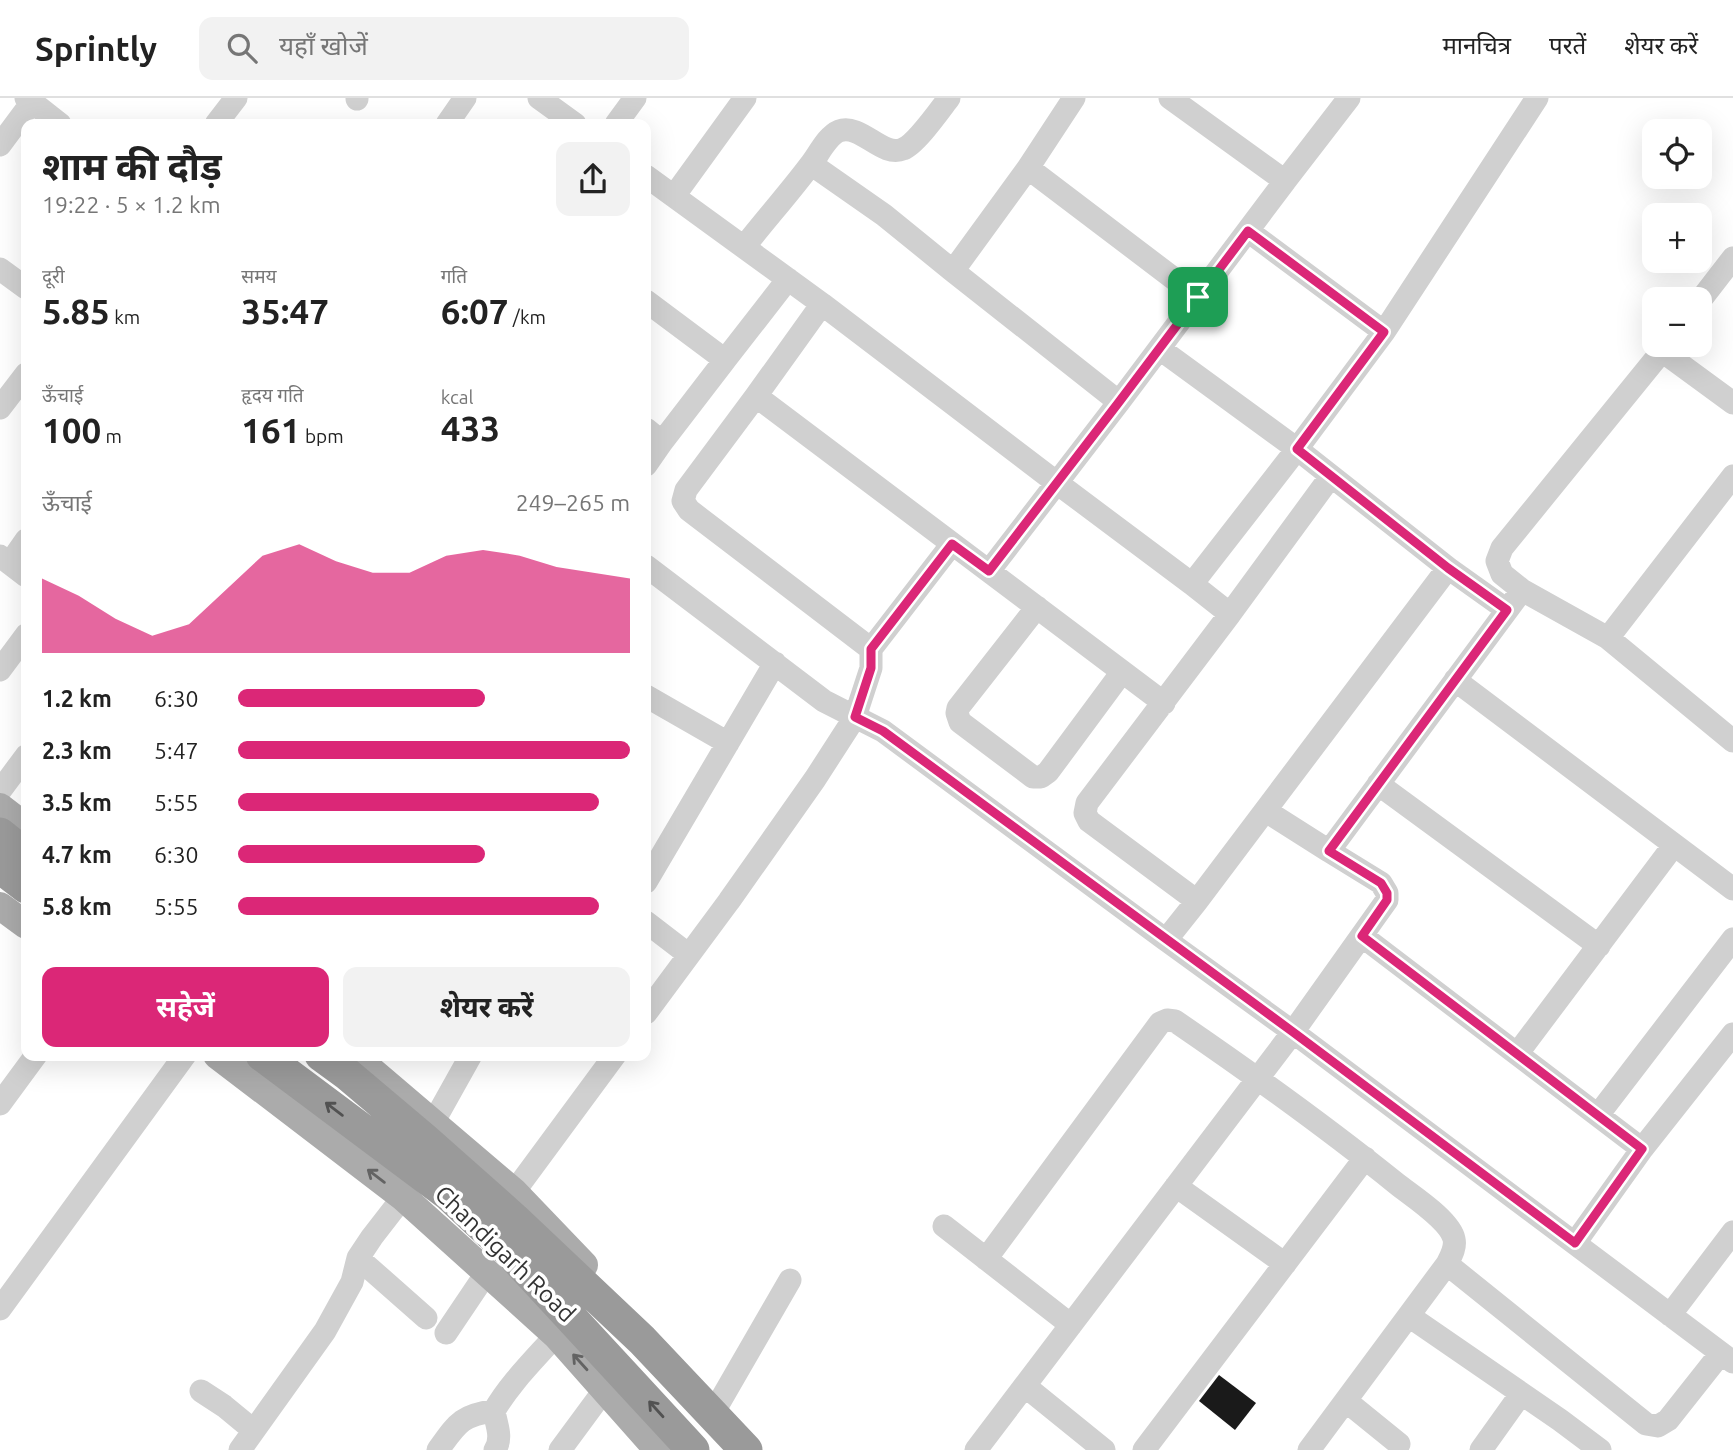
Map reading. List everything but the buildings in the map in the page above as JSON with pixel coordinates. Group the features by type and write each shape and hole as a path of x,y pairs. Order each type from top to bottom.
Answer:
{"highway":[{"path":"0,834 21,851"},
{"path":"0,867 21,883"},
{"name":"Chandigarh Road","path":"270,1061 448,1194 510,1252 693,1450"},
{"path":"329,1061 405,1122 514,1219 642,1340 746,1450"}],"main road":[{"path":"0,807 21,823"},
{"path":"0,906 21,921"},
{"path":"225,1061 403,1196 556,1335 657,1450"},
{"path":"360,1061 514,1192 765,1450"}],"street":[{"path":"451,119 466,98"},
{"path":"539,98 568,119"},
{"path":"620,119 635,98"},
{"path":"674,196 745,98"},
{"path":"953,271 1028,168 1074,98"},
{"path":"1170,98 1285,181"},
{"path":"989,571 1349,98"},
{"path":"1192,584 1384,332 1537,98"},
{"path":"220,119 235,99"},
{"path":"0,145 29,100 54,119"},
{"path":"744,247 832,135 850,129 893,151 902,150 913,142 942,103"},
{"path":"811,164 884,215 1119,402"},
{"path":"1028,168 1198,297"},
{"path":"651,180 822,304 1230,614"},
{"path":"1248,231 1384,332"},
{"path":"1711,287 1733,258"},
{"path":"0,269 21,284"},
{"path":"654,436 725,360 788,279"},
{"path":"822,304 686,490 683,501 689,510 871,649"},
{"path":"651,306 725,360"},
{"path":"1160,349 1297,449 1448,568 1507,610"},
{"path":"1658,357 1502,548 1497,561 1502,574 1522,590 1608,638 1733,740"},
{"path":"1676,357 1733,403"},
{"path":"0,407 21,380"},
{"path":"756,396 1164,703"},
{"path":"1197,901 1089,821 1085,813 1087,803 1331,476"},
{"path":"1608,638 1733,476"},
{"path":"651,1006 815,779 855,717 871,668 871,649 952,544"},
{"path":"12,565 21,549"},
{"path":"1166,940 1448,568"},
{"path":"651,570 824,701 883,731 1293,1032 1727,1358 1668,1420 1658,1426 1646,1424 1447,1264"},
{"path":"1329,851 1522,590"},
{"path":"1037,607 958,708 957,718 960,722 1033,777 1041,777 1048,772 1122,672"},
{"path":"0,670 21,642"},
{"path":"651,874 775,663"},
{"path":"1455,680 1733,889"},
{"path":"651,699 728,743"},
{"path":"0,791 21,763"},
{"path":"1378,784 1598,946"},
{"path":"976,1450 1293,1032 1387,900 1387,893 1381,883 1266,811"},
{"path":"1517,1054 1674,845"},
{"path":"651,926 689,955"},
{"path":"1362,936 1642,1149"},
{"path":"1598,1115 1733,939"},
{"path":"986,1259 1160,1023 1175,1021 1258,1077 1365,1158 1445,1222 1454,1238 1454,1251 1447,1264 1310,1450"},
{"path":"1575,1243 1642,1149 1731,1040"},
{"path":"0,1104 32,1061"},
{"path":"0,1309 181,1061"},
{"path":"433,1123 468,1061"},
{"path":"514,1192 611,1061"},
{"path":"1144,1450 1365,1158"},
{"path":"1176,1186 1285,1264"},
{"path":"240,1450 326,1331 352,1282 358,1258 403,1196"},
{"path":"944,1226 1071,1325"},
{"path":"1671,1315 1733,1232"},
{"path":"358,1258 426,1318"},
{"path":"446,1333 487,1272"},
{"path":"719,1403 790,1280"},
{"path":"1409,1316 1600,1450"},
{"path":"495,1450 499,1435 494,1410 498,1402 556,1335"},
{"path":"1025,1386 1104,1450"},
{"path":"559,1450 605,1389"},
{"path":"201,1391 253,1430"},
{"path":"1481,1450 1521,1394"},
{"path":"1346,1401 1399,1444"},
{"path":"438,1450 464,1418 494,1410"}],"route":[{"path":"1248,231 1384,332 1297,449 1448,568 1507,610 1329,851 1381,883 1387,893 1387,900 1362,936 1642,1149 1575,1243 883,731 855,717 871,668 871,649 952,544 989,571 1198,297 1248,231"}]}
